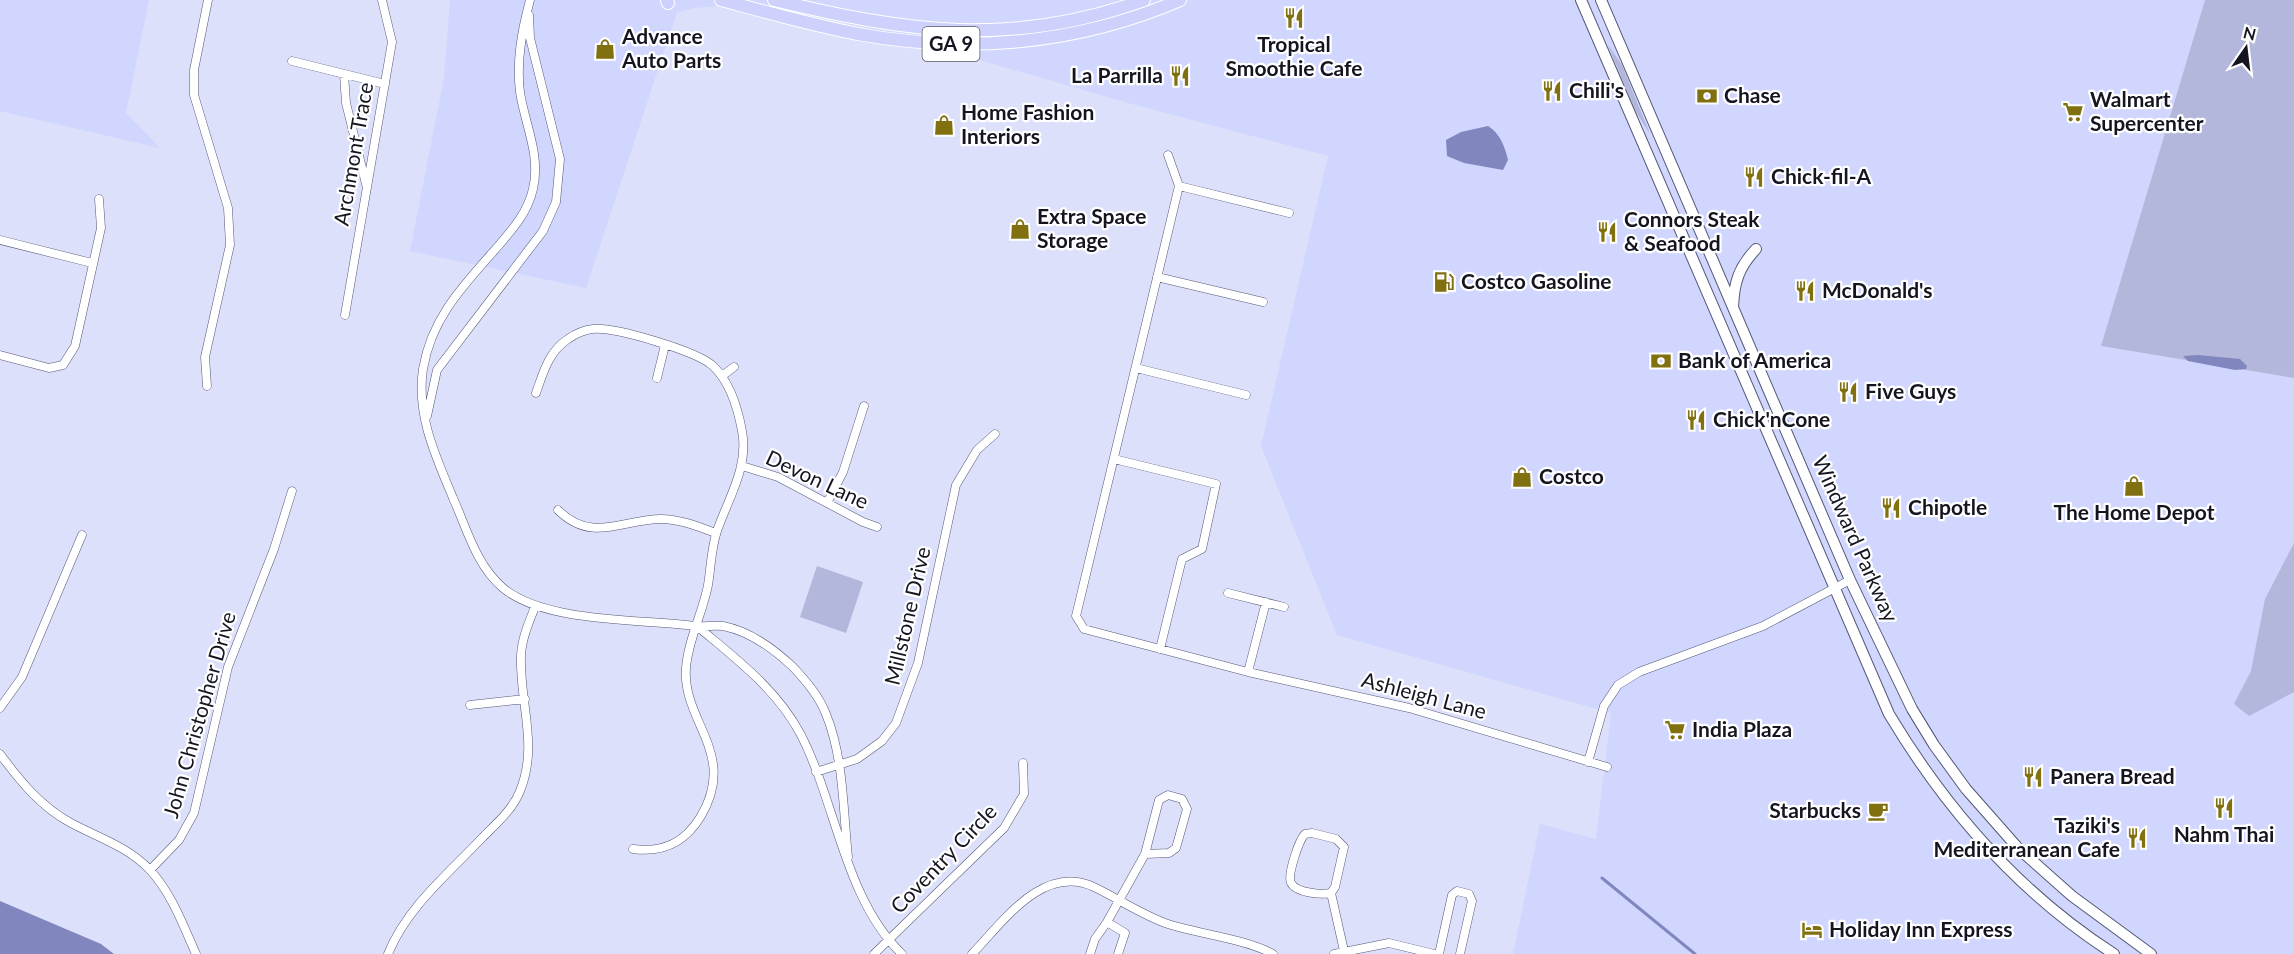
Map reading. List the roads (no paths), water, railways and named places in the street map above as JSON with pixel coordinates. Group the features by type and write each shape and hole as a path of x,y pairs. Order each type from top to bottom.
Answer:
{"main road":[{"name":"GA 9","path":"721,0 858,34 902,41 962,44 1013,42 1083,33 1134,18 1180,0"},
{"name":"GA 9","path":"774,0 876,23 964,31 1053,25 1106,13 1144,0"},
{"name":"Windward Parkway","path":"1581,0 1889,714 1949,805 2026,889 2055,914 2114,954"},
{"name":"Windward Parkway","path":"1601,0 1850,580 1912,709 1934,746 1966,789 2018,848 2054,881 2151,954"},
{"path":"1733,310 1737,274 1743,262 1756,249"}],"street":[{"path":"207,386 205,357 230,245 231,227 228,208 194,95 194,70 208,0"},
{"name":"Archmont Trace","path":"345,315 392,42 382,0"},
{"path":"529,2 520,43 518,75 536,158 533,190 517,225 456,294 436,324 423,372 422,398 430,442 480,560 503,588 535,606 562,613 697,626 723,626 755,639 782,657 807,682 826,712 836,746 848,857"},
{"path":"426,425 437,370 543,231 556,202 560,159 530,38 529,2"},
{"path":"292,62 385,84"},
{"path":"344,74 346,103 367,188"},
{"path":"1168,155 1179,186 1289,213"},
{"name":"Ashleigh Lane","path":"1179,186 1076,616 1084,628 1248,672 1409,708 1607,767"},
{"path":"0,355 49,368 63,365 75,346 101,228 99,199"},
{"path":"0,240 92,263"},
{"path":"1157,277 1263,302"},
{"path":"536,393 553,352 566,340 580,333 607,330 700,356 722,376 732,393 742,432 742,466 716,533 708,584 686,668 687,689 694,710 708,738 712,757 713,778 708,799 701,816 673,846 651,852 633,849"},
{"path":"657,378 665,345"},
{"path":"722,376 734,367"},
{"path":"1136,368 1246,395"},
{"path":"827,503 843,472 864,406"},
{"name":"Millstone Drive","path":"816,772 857,759 882,741 896,723 918,663 956,485 977,450 995,434"},
{"path":"1114,459 1216,484 1202,549 1182,559 1160,649"},
{"name":"Devon Lane","path":"742,466 778,477 877,527"},
{"name":"John Christopher Drive","path":"150,870 179,840 194,813 228,667 274,549 292,491"},
{"path":"558,510 572,522 594,528 615,528 662,519 716,533"},
{"path":"0,708 22,677 82,535"},
{"path":"1588,762 1604,706 1618,685 1639,672 1763,626 1850,580"},
{"path":"1227,593 1284,607"},
{"path":"1248,672 1266,602"},
{"path":"388,954 408,919 504,816 519,794 527,774 530,753 521,652 535,606"},
{"path":"697,626 749,669 771,691 800,734 848,857 859,893 889,942 902,954"},
{"path":"470,705 525,699"},
{"path":"0,754 21,783 45,806 71,823 120,846 150,870 174,904 196,954"},
{"name":"Coventry Circle","path":"874,954 889,942 1004,828 1023,794 1023,763"},
{"path":"1090,954 1095,939 1145,854 1159,800 1168,795 1182,799 1187,809 1176,848 1169,853 1145,854"},
{"path":"1331,893 1314,893 1296,888 1291,883 1290,875 1300,841 1305,834 1336,839 1344,847 1335,887 1331,893 1344,951"},
{"path":"972,954 1034,893 1057,882 1083,882 1168,924 1273,954"},
{"path":"1334,954 1389,943 1436,954 1452,895 1457,891 1469,894 1473,901 1460,954"},
{"path":"1107,922 1125,933 1118,954"}],"waterway":[{"path":"1602,878 1695,954"}],"place":[{"name":"Tropical Smoothie Cafe","path":"1294,18"},
{"name":"Advance Auto Parts","path":"605,49"},
{"name":"La Parrilla","path":"1180,76"},
{"name":"Chili's","path":"1552,91"},
{"name":"Chase","path":"1707,96"},
{"name":"Walmart Supercenter","path":"2073,112"},
{"name":"Home Fashion Interiors","path":"944,125"},
{"name":"Chick-fil-A","path":"1754,177"},
{"name":"Extra Space Storage","path":"1020,229"},
{"name":"Connors Steak & Seafood","path":"1607,232"},
{"name":"Costco Gasoline","path":"1444,282"},
{"name":"McDonald's","path":"1805,291"},
{"name":"Bank of America","path":"1661,361"},
{"name":"Five Guys","path":"1848,392"},
{"name":"Chick'nCone","path":"1696,420"},
{"name":"Costco","path":"1522,477"},
{"name":"The Home Depot","path":"2134,486"},
{"name":"Chipotle","path":"1891,508"},
{"name":"India Plaza","path":"1675,730"},
{"name":"Panera Bread","path":"2033,777"},
{"name":"Nahm Thai","path":"2224,808"},
{"name":"Starbucks","path":"1878,811"},
{"name":"Taziki's Mediterranean Cafe","path":"2137,838"},
{"name":"Holiday Inn Express","path":"1812,930"}]}
